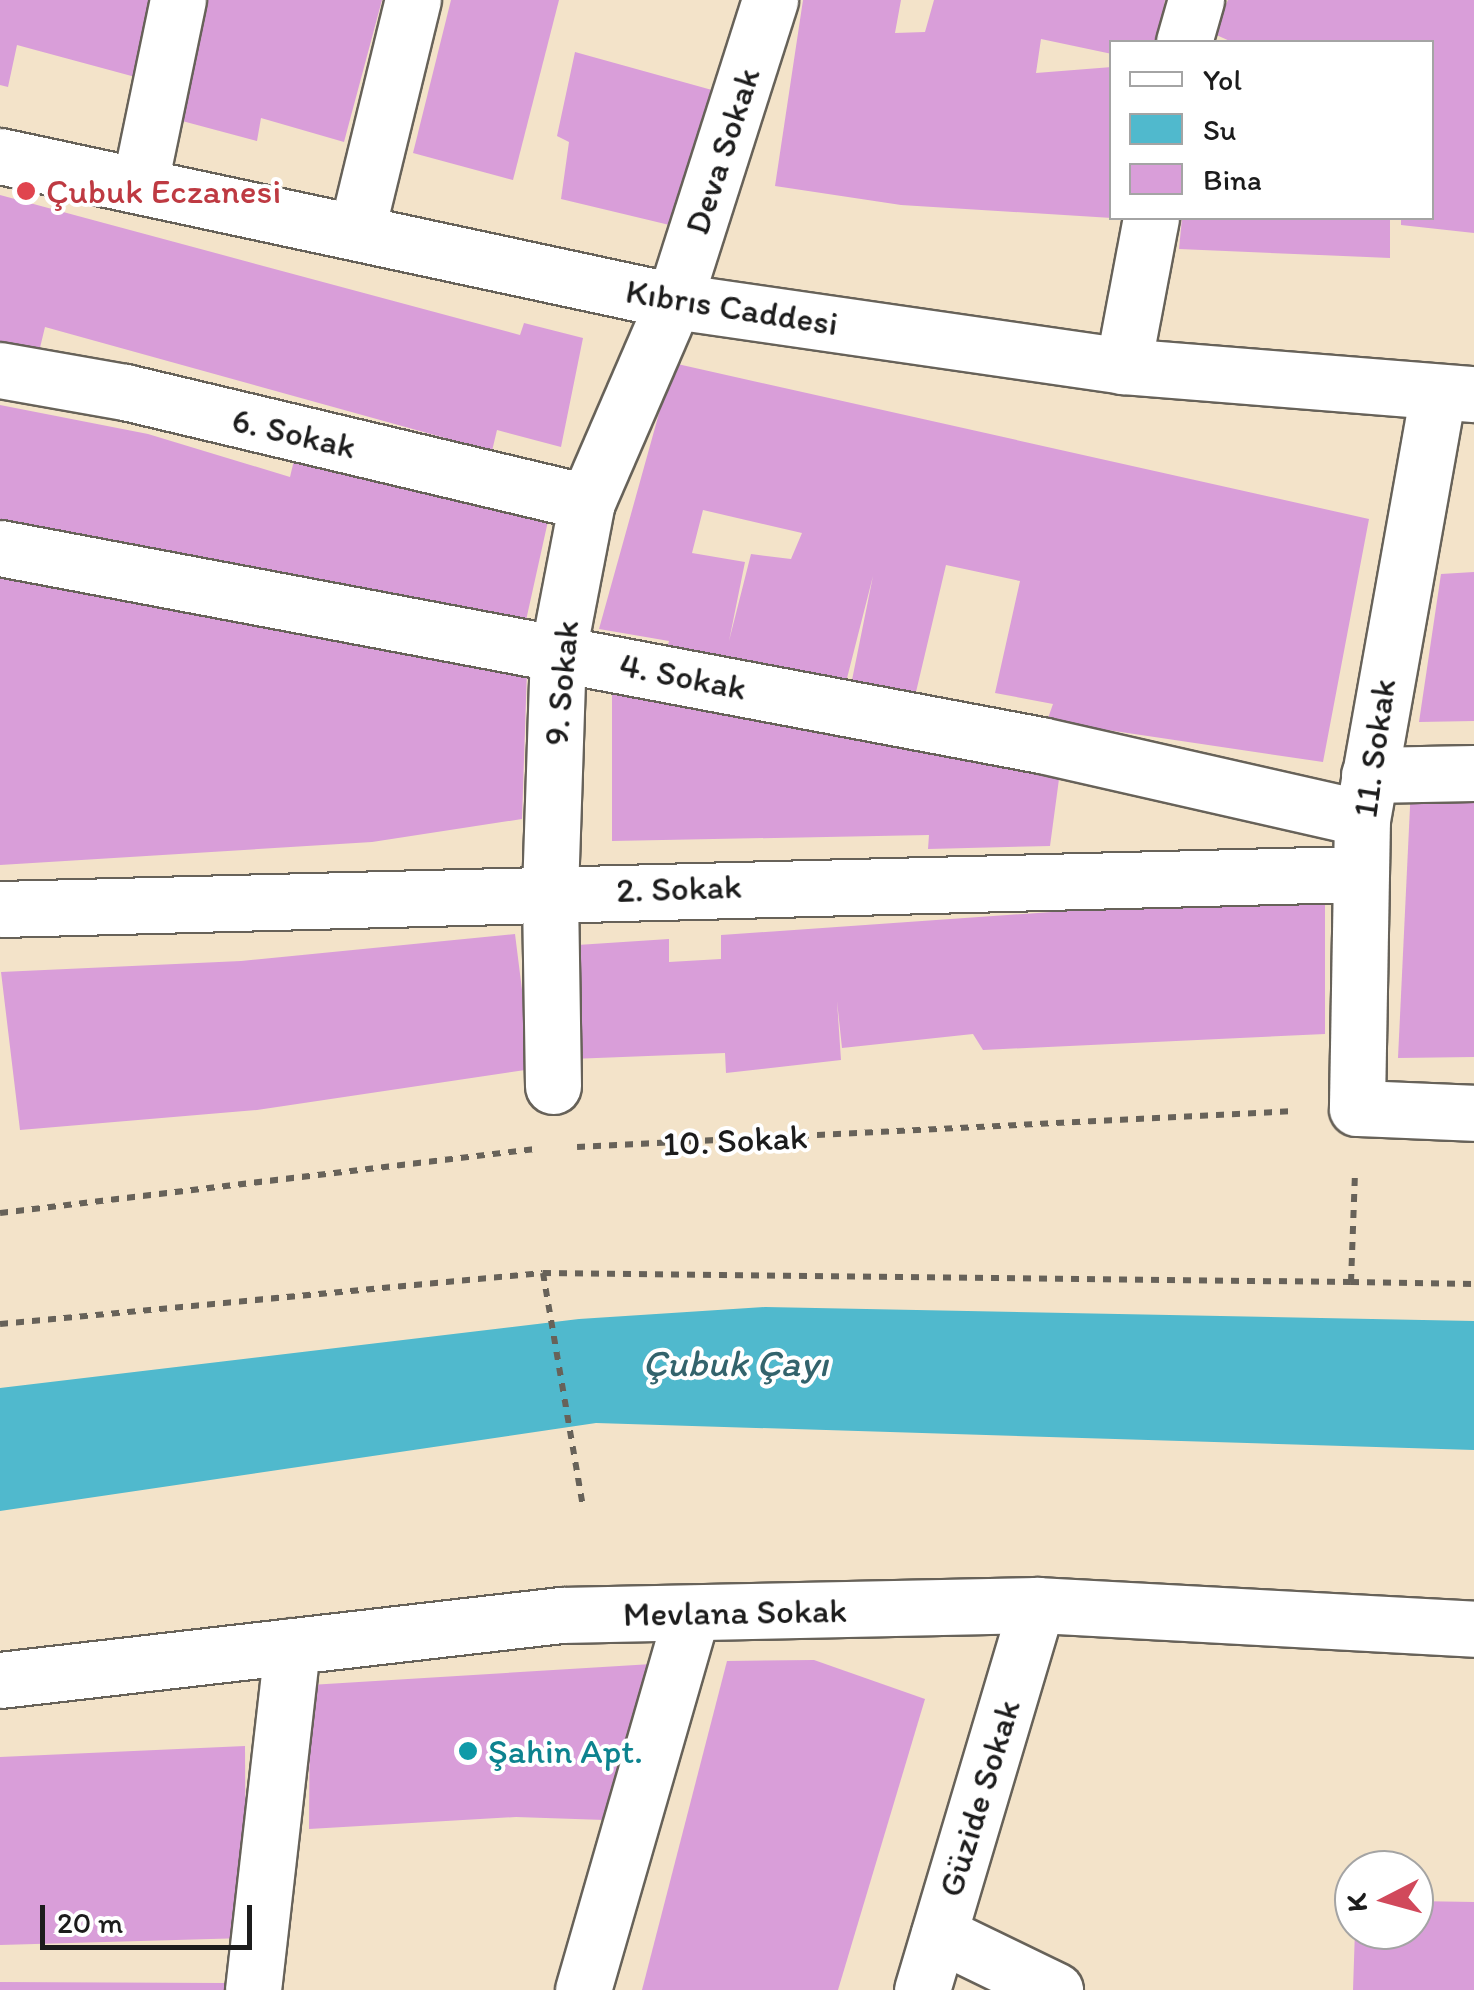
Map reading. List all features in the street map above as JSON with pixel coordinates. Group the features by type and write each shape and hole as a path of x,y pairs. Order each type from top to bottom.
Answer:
{"street":[{"path":"140,183 178,0"},
{"path":"357,229 413,0"},
{"name":"Deva Sokak","path":"674,301 770,0"},
{"path":"1185,40 1196,0"},
{"name":"Kıbrıs Caddesi","path":"0,156 357,229 674,301 1123,366 1456,393"},
{"path":"1123,366 1151,220"},
{"name":"9. Sokak","path":"552,1086 550,892 558,652 587,502 674,301"},
{"name":"6. Sokak","path":"0,370 124,392 587,502"},
{"name":"11. Sokak","path":"1357,1108 1359,874 1366,797 1456,393"},
{"name":"4. Sokak","path":"0,548 1041,745 1366,797 1474,772"},
{"name":"2. Sokak","path":"0,909 1359,874"},
{"path":"1357,1108 1474,1113"},
{"name":"Mevlana Sokak","path":"0,1680 561,1616 1037,1606 1474,1629"},
{"name":"Güzide Sokak","path":"922,1990 1037,1606"},
{"path":"582,1990 692,1612"},
{"path":"253,1990 292,1646"},
{"path":"939,1934 1054,1990"}],"path":[{"name":"10. Sokak","path":"561,1148 1357,1108"},
{"path":"1351,1282 1357,1108"},
{"path":"0,1214 543,1149"},
{"path":"542,1273 583,1508"},
{"path":"0,1324 542,1273 1474,1284"}],"water":[{"name":"Çubuk Çayı","path":"765,1307 1474,1321 1474,1450 596,1423 0,1511 0,1388 579,1319"}],"building":[{"path":"0,0 155,0 139,78 17,45 8,87 0,85"},
{"path":"203,0 382,0 344,142 261,118 257,141 171,118"},
{"path":"451,0 559,0 513,180 413,153"},
{"path":"803,0 901,0 895,33 925,32 934,0 1165,0 1158,40 1109,40 1109,53 1041,39 1036,73 1109,67 1109,218 901,205 775,186"},
{"path":"1228,0 1474,0 1474,233 1401,225 1401,220 1434,220 1434,40 1228,40 1212,33"},
{"path":"575,52 712,90 682,228 561,199 569,142 557,136"},
{"path":"0,195 520,335 524,323 583,338 561,447 497,430 492,451 45,327 38,356 0,348"},
{"path":"1182,220 1390,220 1390,258 1179,249"},
{"path":"673,363 1369,519 1323,762 1047,721 1053,704 995,693 1020,581 946,565 916,692 852,680 873,576 844,690 665,656 669,641 599,629","holes":["703,510 802,533 791,559 751,554 729,641 745,562 692,553"]},
{"path":"0,405 148,434 290,477 295,456 550,512 523,634 0,529"},
{"path":"0,567 527,670 522,819 372,842 0,865"},
{"path":"1474,572 1474,721 1419,722 1441,574"},
{"path":"612,688 933,746 1059,779 1050,846 928,849 929,835 612,841"},
{"path":"1411,786 1474,788 1474,1057 1398,1058"},
{"path":"1325,893 1325,1034 983,1050 973,1034 842,1048 837,1001 841,1060 726,1073 725,1053 571,1059 562,946 669,939 669,962 721,959 721,935"},
{"path":"515,934 532,1069 257,1110 20,1130 1,972 241,961"},
{"path":"814,1660 925,1699 838,1990 642,1990 727,1661"},
{"name":"Şahin Apt.","path":"652,1664 605,1820 516,1817 309,1829 310,1685"},
{"path":"245,1746 246,1938 0,1945 0,1757"},
{"path":"1434,1901 1474,1902 1474,1990 1353,1990 1354,1950 1434,1950"},
{"path":"0,1982 225,1983 225,1990 0,1990"}],"place":[{"name":"Çubuk Eczanesi","path":"26,191"},
{"name":"Şahin Apt.","path":"468,1751"}]}
